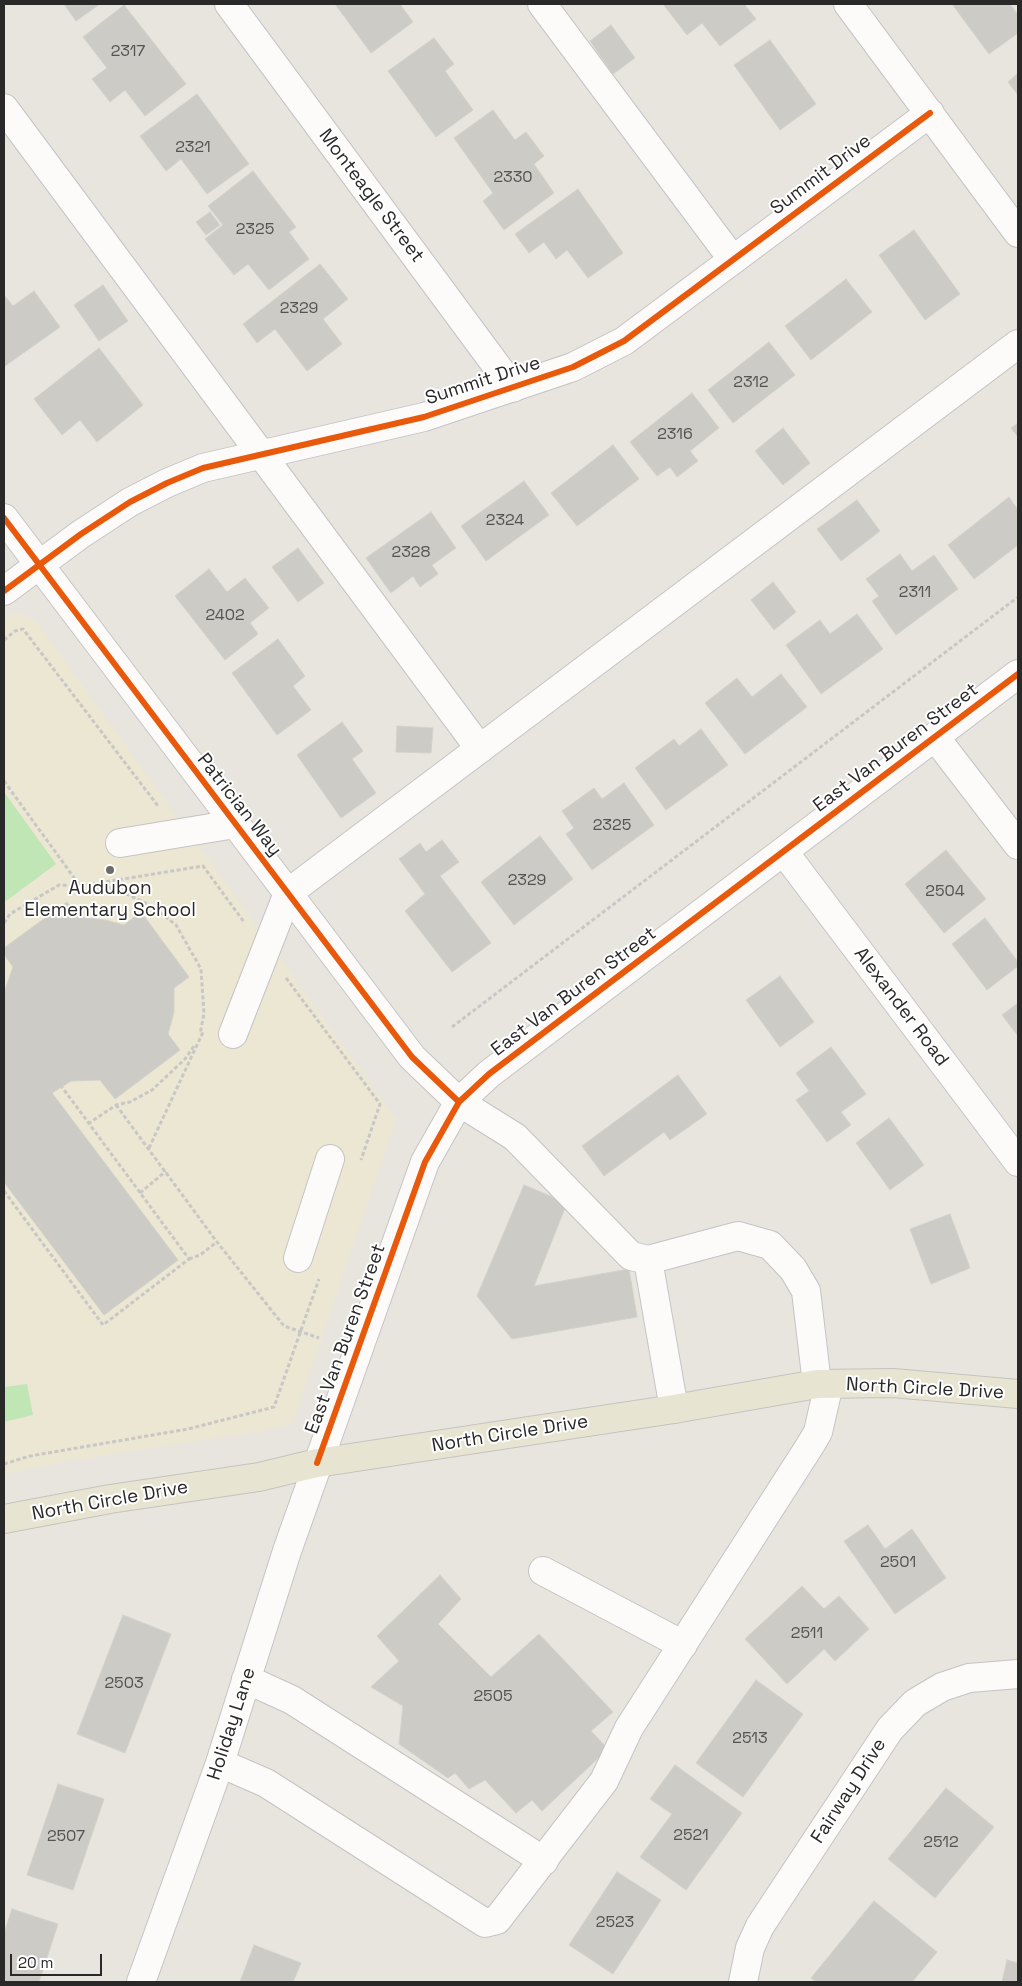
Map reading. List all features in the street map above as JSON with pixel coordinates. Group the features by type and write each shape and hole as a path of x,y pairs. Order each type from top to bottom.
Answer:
{"main road":[{"name":"North Circle Drive","path":"4,1519 110,1498 260,1478 317,1463 674,1409 823,1384 893,1383 1018,1394"}],"street":[{"name":"Monteagle Street","path":"229,4 513,388"},
{"path":"542,4 733,260"},
{"path":"848,4 1018,233"},
{"path":"4,108 480,749"},
{"name":"Summit Drive","path":"4,591 99,522 130,502 167,483 203,468 260,453 424,417 573,367 624,341 930,113"},
{"path":"233,1034 288,893 1018,344"},
{"name":"Patrician Way","path":"4,518 412,1057 459,1102 515,1137 631,1256 648,1260"},
{"name":"East Van Buren Street","path":"317,1463 426,1162 459,1102 489,1074 1018,674"},
{"path":"935,737 1018,845"},
{"path":"120,843 235,824"},
{"name":"Alexander Road","path":"784,852 1018,1162"},
{"path":"298,1258 330,1159"},
{"path":"220,1763 266,1783 486,1923 497,1920 604,1781 629,1728 818,1432 823,1384 806,1291 794,1269 770,1245 738,1236 648,1260 674,1409"},
{"name":"Holiday Lane","path":"141,1982 220,1763 317,1463"},
{"path":"543,1571 683,1645"},
{"name":"Fairway Drive","path":"743,1982 750,1948 760,1926 890,1729 915,1703 942,1687 969,1678 1018,1674"},
{"path":"246,1679 292,1700 544,1861"}],"path":[{"path":"452,1027 1018,597"},
{"path":"4,640 15,631 23,629 204,866 380,1104"},
{"path":"4,781 80,886"},
{"path":"80,886 204,866"},
{"path":"4,923 10,914 59,885 108,887 153,907 176,925 201,969 204,1014 199,1039 185,1059 152,1090 130,1102 116,1106 88,1124"},
{"path":"149,1148 208,1022"},
{"path":"62,1087 189,1259"},
{"path":"116,1106 217,1242 284,1326 319,1338"},
{"path":"140,1192 166,1171"},
{"path":"4,1191 103,1325 189,1259 200,1255 217,1242"},
{"path":"4,1464 30,1456 188,1429 274,1407"}],"shaded area":[{"name":"Audubon Elementary School","path":"19,613 35,620 396,1119 295,1416 290,1424 279,1428 69,1461 4,1474 4,617"}],"green space":[{"path":"4,792 56,864 6,901 4,898"},
{"path":"27,1384 33,1415 4,1422 4,1387"}],"building":[{"path":"64,4 100,4 76,21"},
{"path":"335,4 400,4 413,22 371,53"},
{"path":"663,4 744,4 756,19 720,46 702,23 687,35"},
{"path":"952,4 1010,4 1018,15 1018,33 989,54"},
{"path":"124,5 186,84 145,116 125,90 110,102 92,79 107,68 83,37"},
{"path":"611,25 635,58 613,74 590,41"},
{"path":"434,38 454,64 445,71 473,110 436,137 388,71"},
{"path":"770,40 816,104 780,130 734,65"},
{"path":"1018,73 1018,95 1008,82"},
{"path":"197,94 249,164 207,194 181,159 166,171 140,136"},
{"path":"493,110 515,140 526,132 544,156 534,164 554,193 504,230 483,201 493,193 454,138"},
{"path":"253,171 296,227 289,232 309,259 269,290 248,264 234,275 205,239 223,225 208,206"},
{"path":"578,189 623,253 588,278 567,250 556,259 544,242 529,253 515,234"},
{"path":"210,212 220,225 206,235 196,222"},
{"path":"914,230 960,294 925,320 879,255"},
{"path":"320,264 348,299 323,319 342,344 307,371 275,329 257,343 243,324"},
{"path":"846,279 872,312 811,360 785,326"},
{"path":"103,285 128,321 99,341 74,305"},
{"path":"34,291 60,327 5,366 4,295 13,306"},
{"path":"769,342 795,375 733,423 708,390"},
{"path":"99,348 143,405 97,442 80,420 62,435 34,399"},
{"path":"692,393 719,428 690,451 698,461 677,477 670,467 657,476 630,442"},
{"path":"1018,423 1018,437 1011,428"},
{"path":"783,428 810,463 783,485 755,451"},
{"path":"613,445 639,479 577,526 551,493"},
{"path":"524,481 549,515 486,561 461,526"},
{"path":"1009,497 1018,510 1018,545 974,579 948,545"},
{"path":"857,500 880,531 841,561 817,529"},
{"path":"431,512 456,548 432,565 438,574 420,587 413,576 391,593 366,558"},
{"path":"298,548 324,583 298,602 272,567"},
{"path":"900,554 912,571 934,555 958,589 896,635 872,601 879,596 866,579"},
{"path":"209,569 227,592 245,578 269,608 250,623 258,634 225,660 175,596"},
{"path":"773,582 796,612 774,630 751,600"},
{"path":"857,614 883,649 821,694 786,645 820,620 830,634"},
{"path":"278,639 305,676 293,686 311,710 277,735 232,673"},
{"path":"781,674 807,707 745,754 705,703 737,678 752,697"},
{"path":"342,722 363,751 352,759 376,793 341,818 297,755"},
{"path":"397,726 433,728 431,753 396,752"},
{"path":"701,729 728,765 666,810 635,768 674,739 679,746"},
{"path":"624,783 654,825 592,870 566,834 574,828 562,811 594,788 602,799"},
{"path":"540,836 573,879 514,925 481,882"},
{"path":"442,840 459,862 440,876 491,943 452,972 405,911 425,894 399,859 420,843 426,852"},
{"path":"946,850 986,899 944,933 905,884"},
{"path":"67,902 78,917 105,920 124,925 141,912 189,977 174,988 174,1012 168,1034 180,1050 115,1099 100,1080 71,1081 52,1093 178,1260 104,1315 4,1182 4,993 13,967 4,954 4,948"},
{"path":"985,918 1018,962 1018,966 987,990 952,944"},
{"path":"780,976 814,1022 780,1047 746,1000"},
{"path":"1018,1003 1018,1036 1002,1015"},
{"path":"831,1047 866,1094 841,1112 851,1125 827,1142 796,1100 809,1091 796,1073"},
{"path":"678,1075 707,1114 670,1140 664,1132 604,1176 582,1146"},
{"path":"889,1118 924,1165 890,1190 856,1143"},
{"path":"524,1185 567,1203 534,1286 629,1269 637,1317 512,1339 477,1296"},
{"path":"950,1214 970,1268 931,1284 910,1229"},
{"path":"868,1525 885,1549 912,1529 946,1578 895,1614 844,1541"},
{"path":"440,1575 461,1599 438,1624 491,1677 539,1634 613,1712 591,1731 608,1749 542,1811 532,1800 516,1813 485,1780 469,1789 455,1773 448,1778 399,1744 403,1706 371,1687 399,1661 377,1636"},
{"path":"802,1586 824,1609 839,1596 869,1629 835,1661 824,1649 787,1684 745,1639"},
{"path":"123,1615 171,1634 125,1753 77,1734"},
{"path":"756,1680 803,1714 743,1797 696,1763"},
{"path":"675,1765 742,1813 686,1890 640,1857 672,1814 650,1799"},
{"path":"58,1784 104,1799 73,1890 27,1875"},
{"path":"946,1788 994,1827 935,1898 888,1859"},
{"path":"617,1872 661,1900 613,1974 569,1945"},
{"path":"874,1901 937,1952 912,1982 816,1982 811,1978"},
{"path":"12,1909 58,1924 39,1982 4,1982 4,1933"},
{"path":"254,1945 301,1963 293,1982 240,1982"},
{"path":"1007,1960 1018,1963 1018,1982 1002,1982"}],"cycle path":[{"path":"4,591 81,534 130,502 167,483 203,468 424,417 573,367 624,341 930,113"},
{"path":"4,518 412,1057 459,1102"},
{"path":"317,1463 425,1162 459,1102 489,1074 1018,674"}],"place":[{"name":"Audubon Elementary School","path":"110,870"}]}
